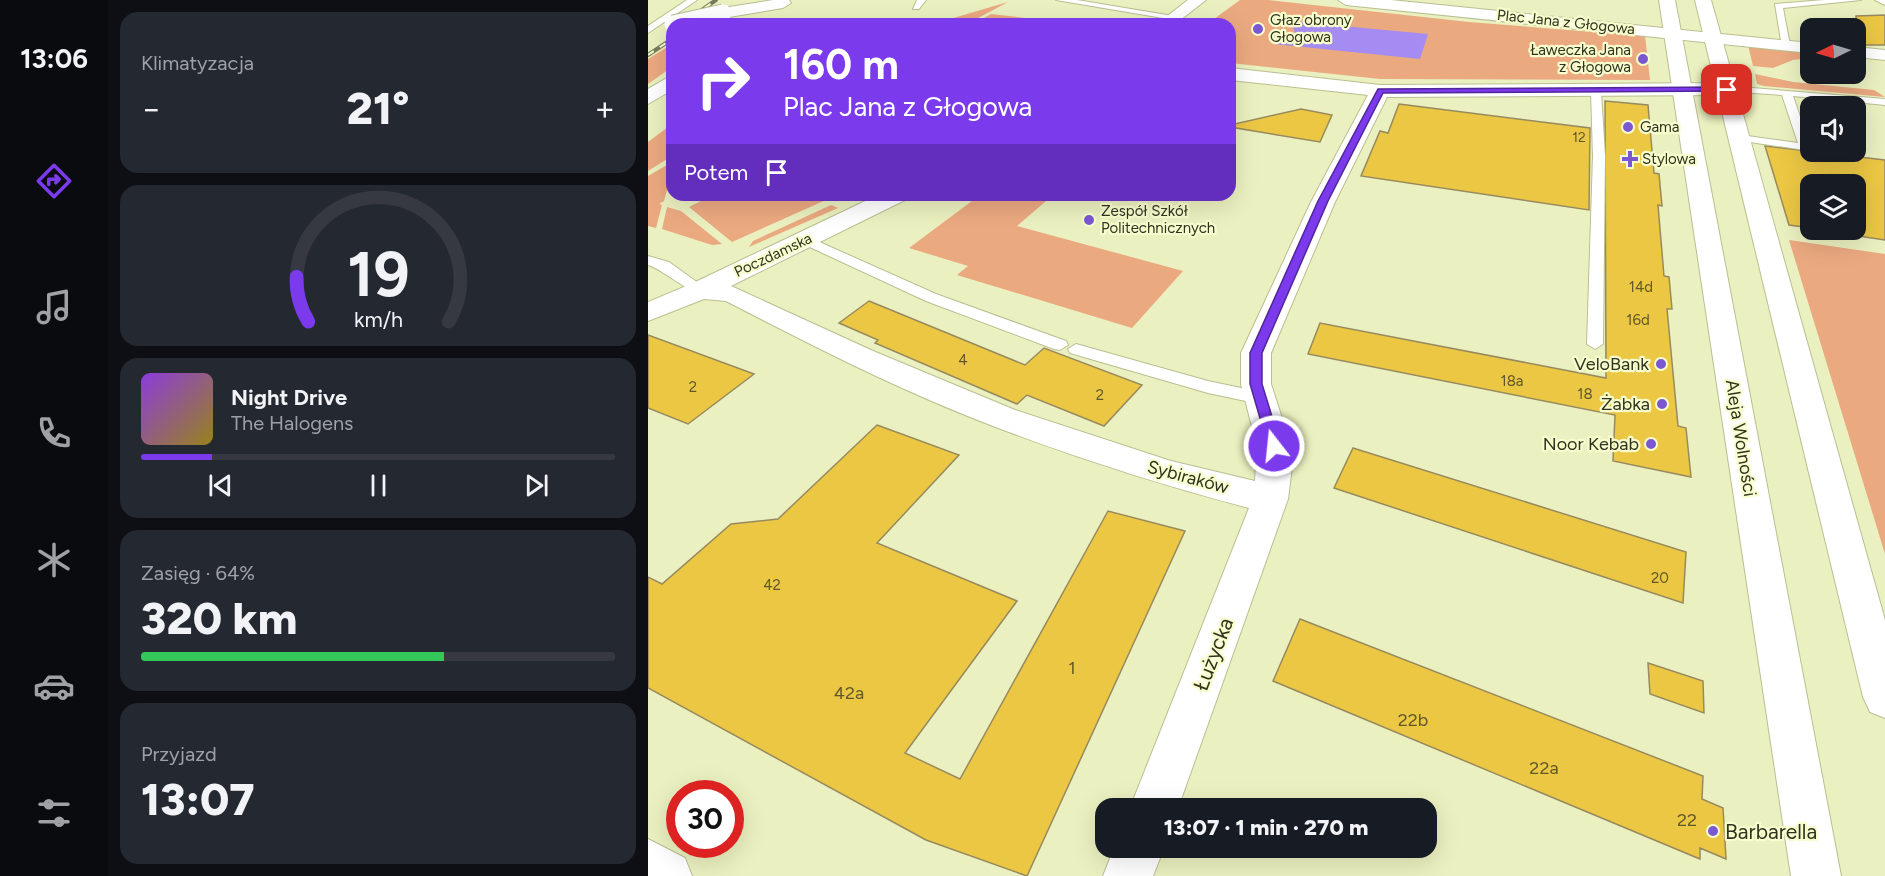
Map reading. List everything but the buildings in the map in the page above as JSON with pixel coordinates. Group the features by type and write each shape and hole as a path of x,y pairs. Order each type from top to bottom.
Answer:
{"street":[{"path":"1174,18 1198,0"},
{"name":"Plac Jana z Głogowa","path":"1346,0 1465,6 1671,33 1800,47"},
{"name":"Aleja Wolności","path":"1667,0 1816,876"},
{"path":"1703,0 1715,38 1885,697"},
{"path":"694,18 784,1"},
{"path":"761,18 784,1"},
{"path":"648,30 666,23"},
{"path":"1866,53 1885,55"},
{"path":"1236,75 1380,91 1727,90"},
{"path":"648,98 666,85"},
{"path":"1270,499 1275,467 1274,446 1254,367 1256,353 1323,201 1380,91"},
{"name":"Poczdamska","path":"648,312 701,290 885,201"},
{"name":"Sybiraków","path":"701,290 732,294 862,358 995,415 1170,474 1270,499"},
{"name":"Łużycka","path":"1158,798 1270,499"},
{"path":"1128,876 1135,858"},
{"path":"648,864 667,876"}],"lane":[{"path":"674,18 693,0"},
{"path":"1060,0 1154,18"},
{"path":"1769,0 1781,3 1857,0"},
{"path":"1781,3 1797,0"},
{"path":"1879,0 1885,2"},
{"path":"1781,3 1785,45"},
{"path":"648,19 666,21"},
{"path":"1727,90 1786,92 1885,102"},
{"path":"1594,344 1599,156 1596,92"},
{"path":"1740,138 1805,147 1786,92"},
{"path":"806,240 879,275 973,314 1068,347 1208,387 1260,398"},
{"path":"648,260 664,265 701,290"}],"shaded area":[{"path":"1240,0 1268,0 1469,22 1645,36 1650,80 1380,79 1236,64 1236,18 1215,18"},
{"path":"1008,2 978,18 953,18"},
{"path":"991,14 1026,18 984,18"},
{"path":"1289,21 1428,34 1420,59 1274,44 1278,38 1288,37 1295,33 1293,27 1286,25"},
{"path":"1748,45 1800,50 1800,59 1773,68 1753,66"},
{"path":"666,48 666,71 648,84 648,59"},
{"path":"1755,74 1800,84 1874,90 1885,97 1764,86 1757,84"},
{"path":"666,128 666,160 648,171 648,142"},
{"path":"666,166 666,194 664,201 659,204 662,205 656,228 648,226 648,176"},
{"path":"701,201 824,201 732,242 689,207"},
{"path":"972,201 1046,201 1017,226 1183,271 1132,328 957,275 968,266 909,248"},
{"path":"831,205 838,208 749,247 753,241"},
{"path":"667,207 681,211 722,244 712,245 662,229"},
{"path":"1789,240 1885,254 1885,554"}],"railway":[{"path":"690,18 716,0"},
{"path":"648,55 666,43"}],"place":[{"name":"Głaz obrony Głogowa","path":"1258,29"},
{"name":"Ławeczka Jana z Głogowa","path":"1643,59"},
{"name":"Gama","path":"1628,127"},
{"name":"Stylowa","path":"1630,159"},
{"name":"Zespół Szkół Politechnicznych","path":"1089,220"},
{"name":"VeloBank","path":"1661,364"},
{"name":"Żabka","path":"1662,404"},
{"name":"Noor Kebab","path":"1651,444"},
{"name":"Barbarella","path":"1713,831"}],"route":[{"path":"1274,446 1256,384 1254,367 1256,353 1323,201 1380,91 1658,92 1727,90"}]}
